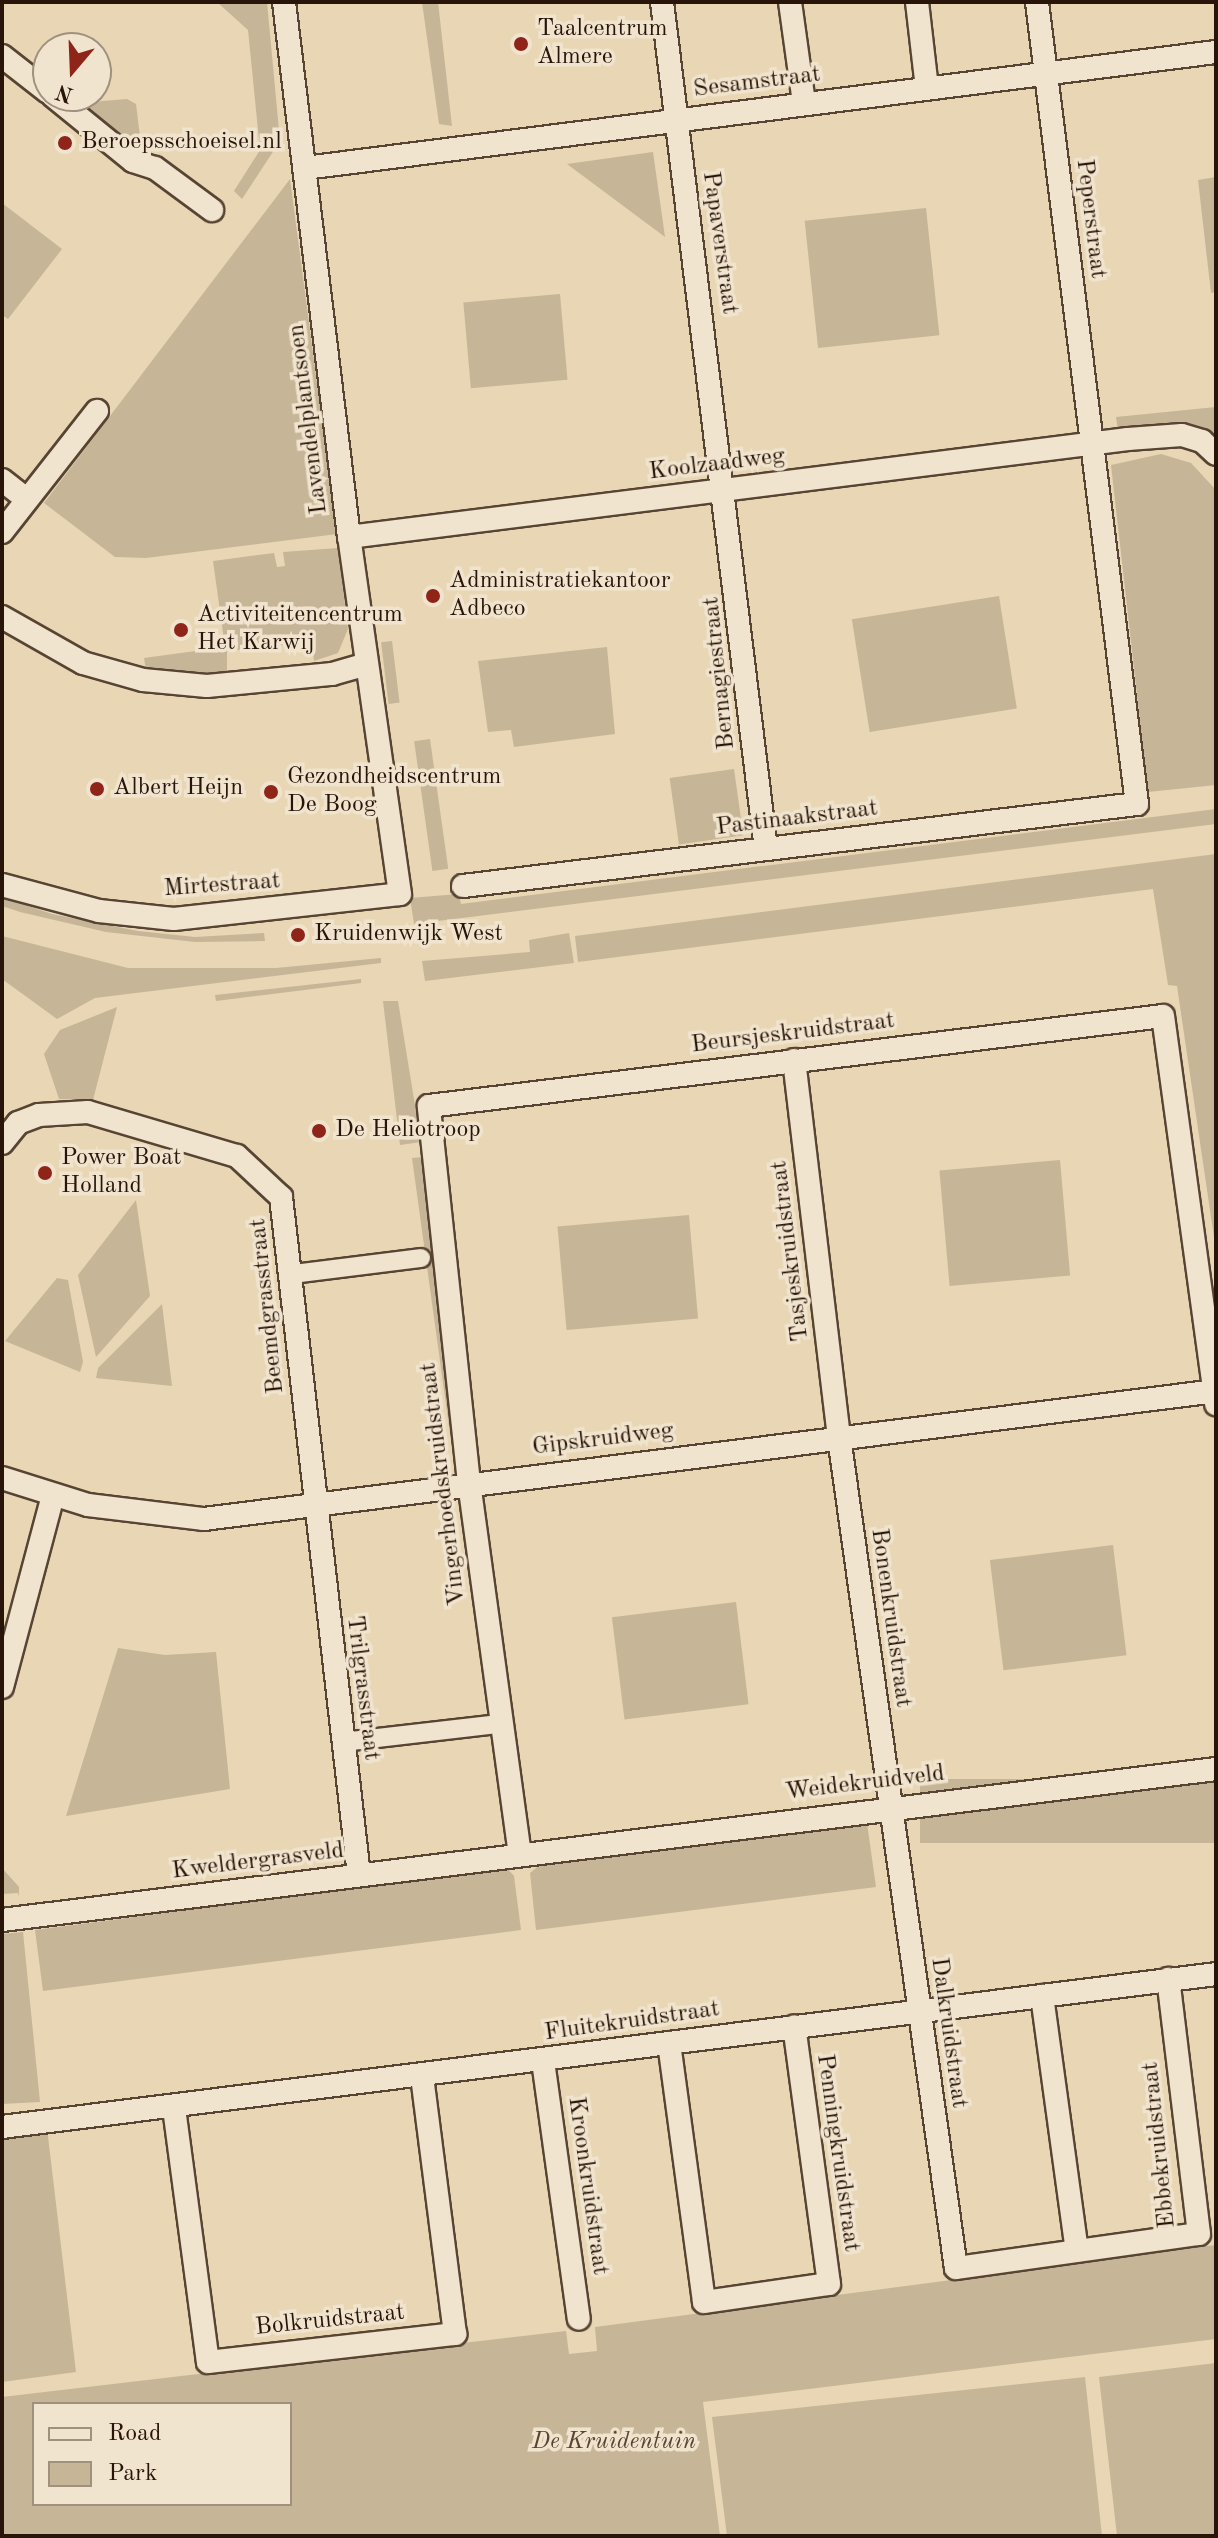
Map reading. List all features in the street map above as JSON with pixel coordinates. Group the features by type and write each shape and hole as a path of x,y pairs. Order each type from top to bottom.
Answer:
{"street":[{"name":"Lavendelplantsoen","path":"284,2 349,537 400,894"},
{"name":"Papaverstraat","path":"662,2 726,490"},
{"path":"790,2 804,103"},
{"path":"917,2 927,88"},
{"name":"Peperstraat","path":"1037,2 1091,443"},
{"name":"Sesamstraat","path":"305,168 1216,52"},
{"path":"2,56 32,79"},
{"path":"73,112 133,161 155,168 212,210"},
{"path":"2,532 97,411"},
{"name":"Koolzaadweg","path":"349,537 1091,443 1182,435 1202,441 1216,454"},
{"name":"Pastinaakstraat","path":"463,886 1137,804 1091,443"},
{"path":"2,480 26,499"},
{"name":"Bernagiestraat","path":"726,490 766,849"},
{"path":"2,617 83,663 143,680 207,686 332,674 366,664"},
{"name":"Mirtestraat","path":"2,885 99,911 174,919 400,894"},
{"name":"Beursjeskruidstraat","path":"429,1106 1163,1016"},
{"name":"Gipskruidweg","path":"2,1478 109,1509 204,1519 839,1437 1215,1396 1163,1016"},
{"name":"Tasjeskruidstraat","path":"794,1060 839,1437"},
{"name":"Vingerhoedskruidstraat","path":"429,1106 469,1483 499,1724 520,1855"},
{"name":"Beemdgrasstraat","path":"2,1143 18,1123 63,1112 88,1112 237,1156 276,1188 300,1274 313,1506"},
{"name":"Beemdgrasstraat","path":"300,1274 421,1258"},
{"name":"Bonenkruidstraat","path":"839,1437 890,1806"},
{"path":"2,1687 53,1495"},
{"name":"Trilgrasstraat","path":"313,1506 359,1875"},
{"path":"343,1742 499,1724"},
{"name":"Weidekruidveld","path":"520,1855 890,1806 1216,1769"},
{"name":"Dalkruidstraat","path":"890,1806 956,2268"},
{"name":"Kweldergrasveld","path":"2,1920 520,1855"},
{"name":"Fluitekruidstraat","path":"2,2127 174,2108 1216,1974"},
{"name":"Ebbekruidstraat","path":"956,2268 1199,2234 1168,1979"},
{"path":"1042,1996 1077,2251"},
{"name":"Penningkruidstraat","path":"669,2043 704,2302 829,2284 794,2026"},
{"name":"Kroonkruidstraat","path":"543,2061 579,2319"},
{"name":"Bolkruidstraat","path":"174,2108 208,2362 455,2334 422,2075"}],"green space":[{"path":"217,2 267,2 280,141 242,199 234,191 260,150 248,30"},
{"path":"422,2 438,2 452,126 439,124"},
{"path":"127,99 136,104 142,153 137,154 88,112 112,112 112,100"},
{"path":"653,152 665,237 567,164"},
{"path":"1216,177 1216,292 1211,293 1198,180"},
{"path":"290,179 337,534 146,558 115,557 44,503"},
{"path":"2,203 62,249 8,319 2,315"},
{"path":"926,208 939,335 818,348 805,221"},
{"path":"560,294 567,380 471,388 463,302"},
{"path":"1216,407 1216,441 1118,431 1116,417"},
{"path":"1161,454 1191,463 1216,490 1216,785 1148,792 1111,465"},
{"path":"338,548 348,629 338,653 314,661 312,642 227,651 227,673 146,671 144,658 225,647 213,561 274,553 277,567 285,566 283,552"},
{"path":"999,596 1017,709 870,732 852,619"},
{"path":"392,641 400,703 389,704 381,642"},
{"path":"607,647 615,734 514,747 511,730 488,732 478,661"},
{"path":"430,739 448,869 432,871 414,741"},
{"path":"734,769 743,835 679,844 670,778"},
{"path":"1216,809 1216,824 414,924 410,898 459,894 461,904"},
{"path":"1216,854 1216,1251 1177,986 1168,985 1153,889 578,962 575,936"},
{"path":"2,897 52,914 138,931 195,937 264,933 265,941 195,942 106,932 2,906"},
{"path":"569,933 574,963 425,981 422,961 530,952 529,940"},
{"path":"2,936 128,968 276,968 381,958 381,963 95,998 57,1019 2,979"},
{"path":"361,979 361,983 216,1001 215,995"},
{"path":"383,1001 398,1001 421,1142 400,1145"},
{"path":"117,1007 93,1100 59,1099 44,1054 60,1030"},
{"path":"423,1157 459,1441 451,1441 412,1158"},
{"path":"1060,1160 1070,1276 950,1286 939,1171"},
{"path":"136,1200 150,1296 96,1357 78,1275"},
{"path":"689,1215 698,1319 567,1330 558,1227"},
{"path":"57,1278 68,1280 83,1362 80,1372 5,1341"},
{"path":"162,1304 172,1386 96,1378 98,1368"},
{"path":"1113,1545 1127,1655 1003,1670 990,1560"},
{"path":"736,1602 749,1704 624,1719 612,1617"},
{"path":"118,1648 165,1655 216,1652 230,1789 66,1816"},
{"path":"920,1779 1216,1779 1216,1843 920,1843"},
{"path":"867,1823 876,1887 536,1930 530,1873 540,1865"},
{"path":"2,1868 19,1887 19,1897 18,1893 2,1894"},
{"path":"507,1868 514,1876 521,1930 43,1991 35,1930"},
{"path":"23,1932 40,2102 2,2104 2,1934"},
{"path":"47,2128 76,2372 2,2382 2,2137"},
{"name":"De Kruidentuin","path":"1216,2245 1216,2339 703,2402 720,2536 2,2536 2,2397 566,2331 569,2354 597,2351 595,2327"},
{"path":"1216,2363 1216,2536 1117,2536 1099,2377"},
{"path":"1085,2377 1102,2536 727,2536 712,2417"}],"place":[{"name":"Taalcentrum Almere","path":"521,44"},
{"name":"Beroepsschoeisel.nl","path":"65,143"},
{"name":"Administratiekantoor Adbeco","path":"433,596"},
{"name":"Activiteitencentrum Het Karwij","path":"181,630"},
{"name":"Albert Heijn","path":"97,789"},
{"name":"Gezondheidscentrum De Boog","path":"271,792"},
{"name":"Kruidenwijk West","path":"298,935"},
{"name":"De Heliotroop","path":"319,1131"},
{"name":"Power Boat Holland","path":"45,1173"}]}
